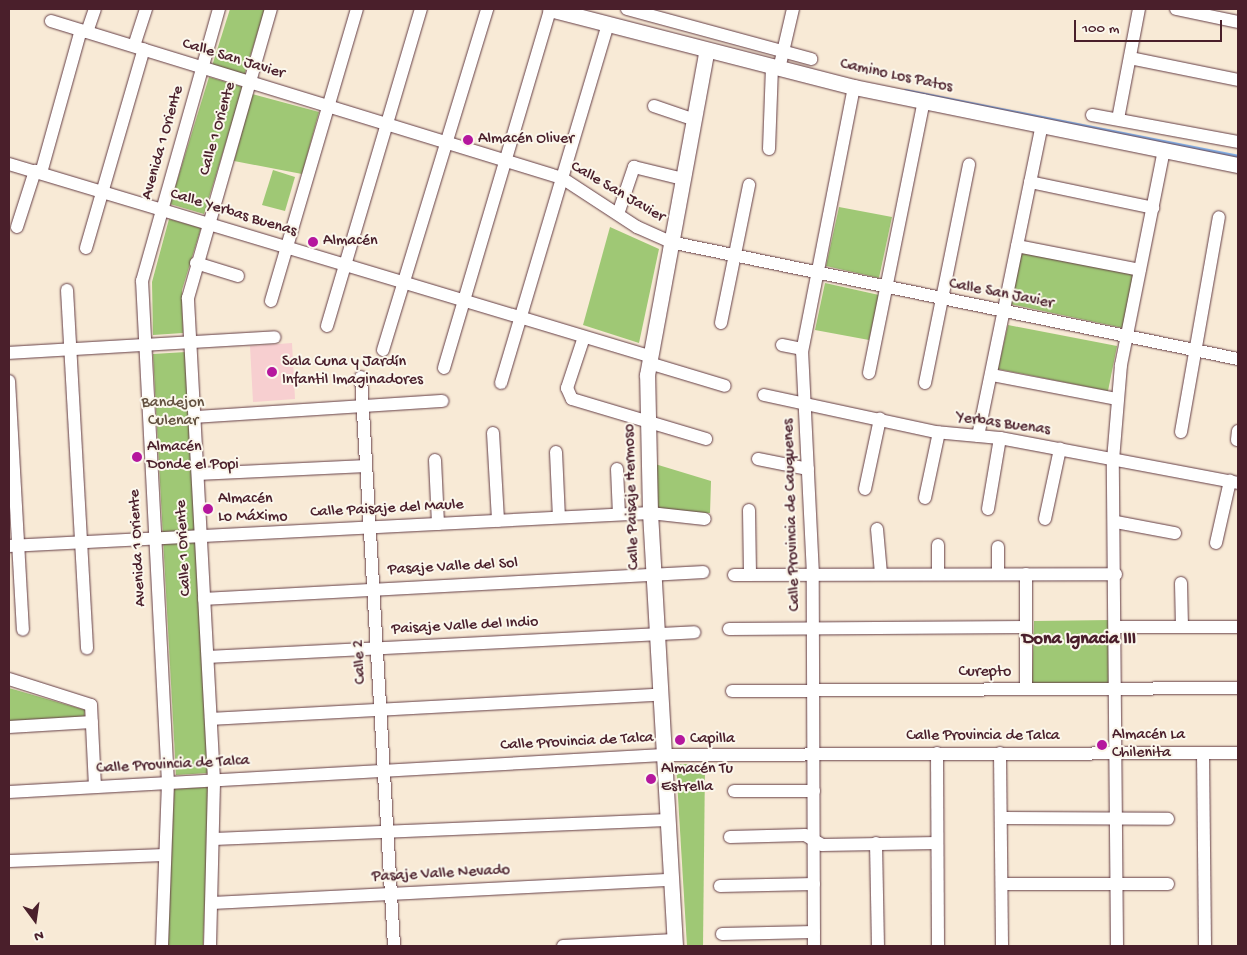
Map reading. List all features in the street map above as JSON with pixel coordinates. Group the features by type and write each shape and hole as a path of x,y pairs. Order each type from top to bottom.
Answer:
{"street":[{"path":"17,227 38,172 84,31 95,9"},
{"path":"86,248 139,48 146,9"},
{"name":"Avenida 1 Oriente","path":"162,946 168,783 142,281 219,9"},
{"name":"Calle 1 Oriente","path":"210,946 214,780 188,298 196,263 271,9"},
{"path":"271,301 357,9"},
{"path":"327,326 422,9"},
{"path":"383,350 487,9"},
{"path":"627,9 646,11 811,59"},
{"path":"769,149 776,68 783,51 793,9"},
{"path":"1118,119 1139,9"},
{"path":"1176,9 1238,22"},
{"path":"444,368 505,160 564,11"},
{"name":"Camino Los Patos","path":"564,11 706,52 854,87 1238,164"},
{"path":"639,34 646,11"},
{"name":"Calle San Javier","path":"50,21 562,178 618,214 670,242 817,274 1238,359"},
{"path":"501,383 608,25"},
{"name":"Calle Paisaje Hermoso","path":"674,943 650,513 649,360 670,242 695,120 706,52"},
{"path":"1130,58 1238,80"},
{"name":"Calle Provincia de Cauquenes","path":"814,946 813,574 802,349 854,87"},
{"path":"869,373 924,101"},
{"path":"654,106 695,120"},
{"path":"1092,115 1238,142"},
{"path":"978,436 1042,125"},
{"path":"1117,946 1118,753 1116,522 1113,460 1117,399 1126,336 1164,150"},
{"name":"Calle Yerbas Buenas","path":"9,164 584,337 725,386"},
{"path":"925,383 968,164"},
{"path":"618,214 634,167 683,179"},
{"path":"1030,182 1153,208"},
{"path":"721,323 732,256 750,186"},
{"path":"1181,432 1220,217"},
{"path":"1017,246 1140,270"},
{"path":"196,263 238,276"},
{"path":"67,290 87,648"},
{"path":"9,353 275,337"},
{"path":"584,337 567,388 569,397 648,424 706,440"},
{"path":"782,345 802,349"},
{"path":"992,374 1117,399"},
{"name":"Calle 2","path":"361,377 394,946"},
{"path":"9,381 14,546 23,630"},
{"name":"Yerbas Buenas","path":"764,395 939,432 1000,438 1234,482"},
{"path":"195,416 442,401"},
{"path":"865,489 880,419"},
{"path":"925,498 939,432"},
{"path":"493,433 498,520"},
{"path":"988,509 1000,438"},
{"path":"1045,519 1060,449"},
{"path":"556,452 559,517"},
{"path":"758,459 808,469"},
{"path":"435,460 438,524"},
{"path":"198,474 366,466"},
{"path":"617,469 619,514"},
{"path":"1216,542 1234,482"},
{"path":"749,510 750,575"},
{"name":"Calle Paisaje del Maule","path":"14,546 619,514 650,513 705,519"},
{"path":"1116,522 1175,533"},
{"path":"877,529 881,574"},
{"path":"938,545 938,574"},
{"path":"998,547 998,574"},
{"name":"Pasaje Valle del Sol","path":"204,599 703,572"},
{"path":"1026,574 1026,689"},
{"path":"734,575 1116,574"},
{"path":"1181,583 1182,627"},
{"path":"729,629 1026,627"},
{"path":"1116,627 1238,627"},
{"name":"Paisaje Valle del Indio","path":"208,657 694,632"},
{"path":"9,679 91,705 95,787"},
{"name":"Curepto","path":"732,691 1238,688"},
{"path":"211,719 660,694"},
{"path":"9,727 92,722"},
{"path":"937,753 938,946"},
{"path":"1000,753 1003,884 1002,946"},
{"path":"1203,753 1205,946"},
{"name":"Calle Provincia de Talca","path":"9,792 663,754 1238,753"},
{"path":"734,791 814,791"},
{"path":"1002,818 1168,819"},
{"path":"214,839 668,820"},
{"path":"730,837 805,835 822,845 937,843"},
{"path":"876,843 878,946"},
{"path":"9,860 165,855"},
{"name":"Pasaje Valle Nevado","path":"212,903 671,880"},
{"path":"720,886 814,884"},
{"path":"1003,884 1168,884"},
{"path":"722,934 814,932"},
{"path":"563,946 674,943"}],"shaded area":[{"name":"Sala Cuna y Jardín Infantil Imaginadores","path":"292,343 295,399 253,402 250,346"}],"green space":[{"path":"230,9 265,9 244,76 212,66"},
{"path":"209,77 243,87 204,214 170,204"},
{"path":"252,94 319,112 302,174 234,161"},
{"path":"273,170 295,177 285,211 262,205"},
{"path":"839,207 892,217 879,278 826,266"},
{"path":"169,219 201,228 182,290 183,333 153,335 152,282"},
{"path":"610,227 659,249 639,343 583,325"},
{"path":"1020,251 1134,274 1123,328 1010,304"},
{"path":"825,283 879,295 869,340 815,330"},
{"path":"1008,325 1117,346 1108,391 998,369"},
{"name":"Bandejon Culenar","path":"186,352 209,773 176,775 153,354"},
{"path":"655,464 711,481 710,513 656,513"},
{"path":"1112,620 1112,686 1032,686 1034,621"},
{"path":"9,688 85,710 84,720 9,725"},
{"path":"676,764 705,764 703,946 687,946"},
{"path":"210,787 203,946 168,946 174,789"}],"waterway":[{"path":"905,90 1238,156"}],"place":[{"name":"Almacén Oliver","path":"468,140"},
{"name":"Almacén","path":"313,242"},
{"name":"Sala Cuna y Jardín Infantil Imaginadores","path":"272,372"},
{"name":"Almacén Donde el Popi","path":"137,457"},
{"name":"Almacén Lo Máximo","path":"208,509"},
{"name":"Capilla","path":"680,740"},
{"name":"Almacén La Chilenita","path":"1102,745"},
{"name":"Almacén Tu Estrella","path":"651,779"}],"district":[{"name":"Dona Ignacia III","path":"1079,640"}]}
